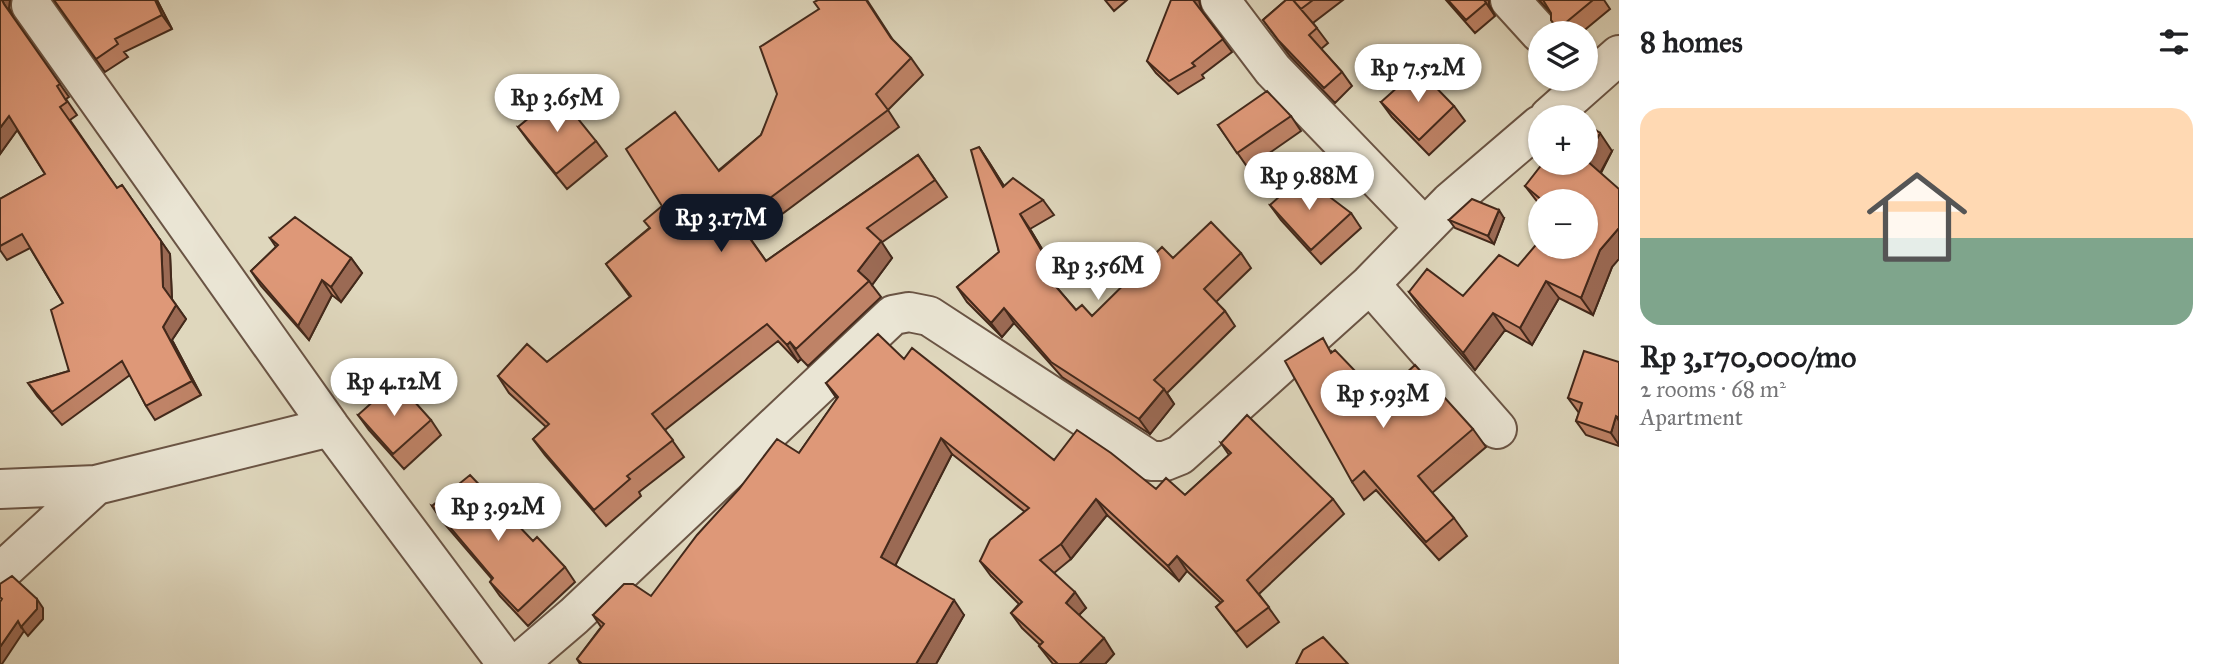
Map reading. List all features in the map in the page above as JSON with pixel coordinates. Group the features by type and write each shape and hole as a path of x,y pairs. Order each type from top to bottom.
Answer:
{"street":[{"path":"1220,0 1273,70 1424,227"},
{"path":"1510,0 1529,21"},
{"path":"31,5 330,427 507,664"},
{"path":"1563,105 1602,73"},
{"path":"518,664 574,617 893,315 909,312 929,316 1151,461 1165,461 1180,455 1370,284 1450,202 1528,135"},
{"path":"1370,284 1497,429"},
{"path":"0,489 96,485 330,427"},
{"path":"0,573 96,485"}],"building":[{"path":"0,0 60,84 57,86 67,102 60,107 117,188 122,185 161,241 163,287 176,305 163,327 192,381 146,406 122,361 52,412 28,383 69,371 51,310 63,303 22,234 0,246 0,199 45,174 9,116 0,128"},
{"path":"54,0 155,0 162,15 115,39 118,44 96,59"},
{"path":"866,0 891,38 911,58 876,94 888,110 738,222 766,261 918,155 935,180 867,228 881,241 858,271 869,281 796,349 790,342 787,345 767,324 652,414 673,440 627,476 630,479 594,510 533,439 549,424 498,376 527,344 547,362 631,296 606,264 650,228 644,221 662,206 626,149 675,112 719,171 761,135 777,94 760,47 819,9 814,2"},
{"path":"1171,0 1193,0 1223,39 1192,63 1195,66 1169,81 1147,61"},
{"path":"1286,0 1293,0 1317,28 1309,35 1342,72 1324,88 1279,41 1263,20"},
{"path":"1293,0 1313,0 1301,9"},
{"path":"1448,0 1484,0 1486,3 1466,20"},
{"path":"1543,0 1593,0 1568,21 1552,21 1551,13"},
{"path":"1418,69 1454,106 1419,140 1381,102"},
{"path":"1267,91 1291,116 1237,153 1218,125"},
{"path":"558,94 596,141 556,174 518,127"},
{"path":"979,147 1003,187 1013,178 1043,200 1020,214 1047,260 1040,268 1076,310 1082,305 1092,316 1162,247 1173,258 1211,222 1241,253 1204,289 1225,311 1154,380 1164,389 1139,419 1051,362 1004,308 991,323 957,287 999,252 971,150"},
{"path":"1598,171 1619,189 1619,228 1598,255 1598,189 1529,189 1525,186 1534,175 1598,175"},
{"path":"1302,176 1351,213 1311,250 1270,205"},
{"path":"1472,199 1499,210 1488,236 1449,220"},
{"path":"295,217 351,258 331,287 322,280 298,326 251,271 278,245 270,238"},
{"path":"1528,254 1528,259 1596,259 1581,298 1546,281 1520,328 1493,313 1463,353 1409,292 1427,269 1463,296 1499,255 1518,266"},
{"path":"878,334 904,359 912,348 1054,460 1077,430 1156,489 1166,478 1185,495 1231,453 1221,443 1247,415 1333,499 1247,580 1269,607 1236,632 1216,607 1223,601 1177,556 1168,566 1096,499 1061,544 1040,560 1075,592 1066,603 1104,638 1079,664 1058,664 1039,646 1043,642 1011,613 1022,602 980,561 990,540 1029,508 941,438 881,557 954,600 916,664 582,664 577,659 604,624 593,615 624,584 633,584 651,596 697,535 739,489 777,439 799,453 838,397 826,383"},
{"path":"1323,338 1331,353 1335,350 1380,397 1415,365 1473,429 1418,476 1454,518 1426,542 1364,471 1352,482 1285,361"},
{"path":"1584,351 1619,362 1619,418 1616,416 1611,433 1576,421 1582,403 1568,398"},
{"path":"396,381 431,420 393,454 358,415"},
{"path":"470,475 533,541 537,537 565,567 518,611 490,582 493,578 432,506"},
{"path":"12,576 37,599 37,609 21,627 18,621 0,647 0,584"},
{"path":"1323,637 1348,664 1296,664 1303,650"}]}
